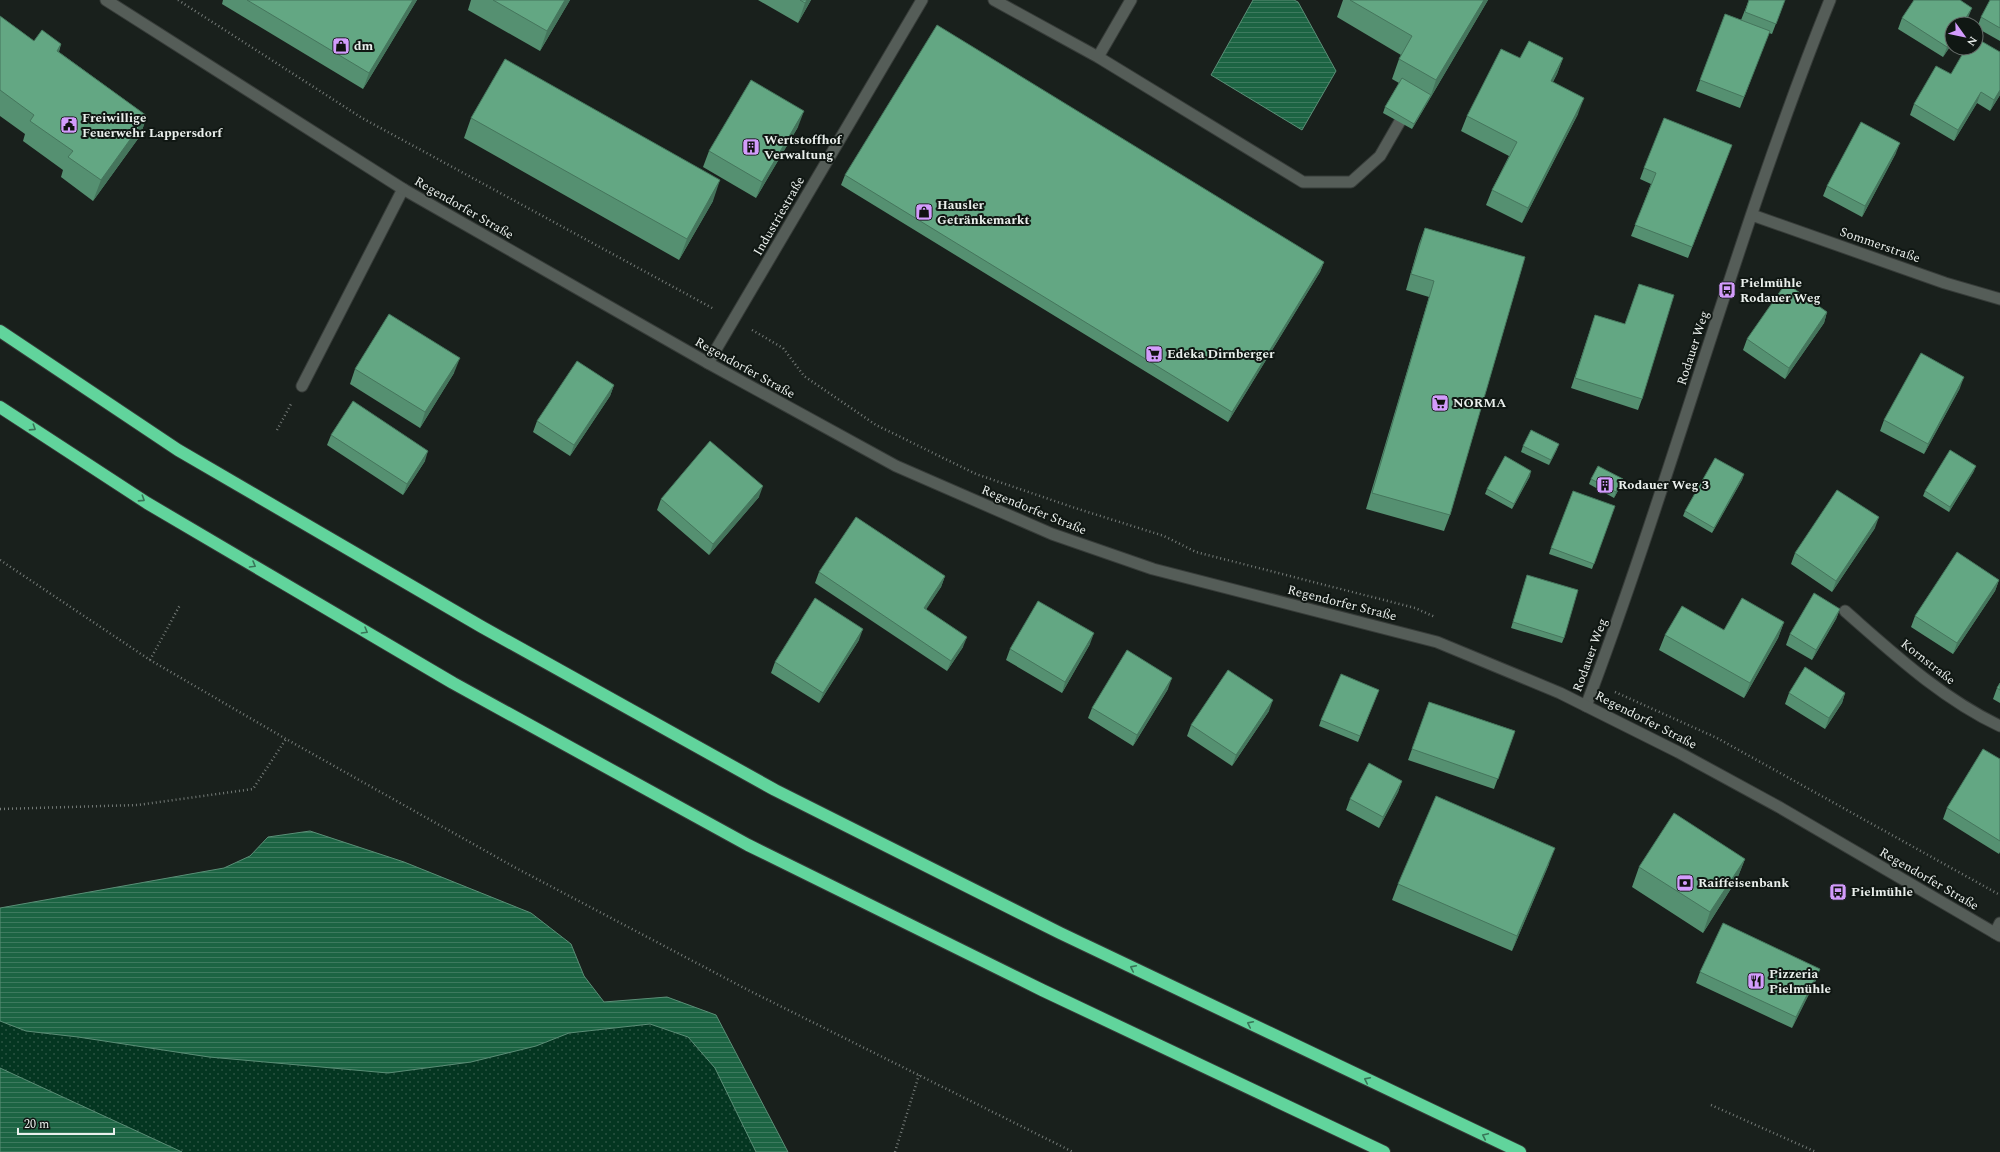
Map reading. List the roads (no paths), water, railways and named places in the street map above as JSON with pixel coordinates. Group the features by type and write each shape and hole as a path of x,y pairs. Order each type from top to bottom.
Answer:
{"highway":[{"path":"0,331 178,450 482,627 774,790 1067,936 1520,1152"},
{"path":"0,407 147,503 453,683 748,845 1042,990 1384,1152"}],"street":[{"name":"Regendorfer Straße","path":"106,0 403,189 708,363 896,466 1052,534 1153,568 1437,642 1560,693 1678,752 1779,807 1998,931"},
{"name":"Industriestraße","path":"708,363 922,0"},
{"path":"994,0 1098,57 1304,182 1351,182 1380,156 1400,123"},
{"path":"1098,57 1131,0"},
{"name":"Rodauer Weg","path":"1586,706 1618,620 1752,215 1805,63 1830,0"},
{"path":"302,386 403,189"},
{"name":"Sommerstraße","path":"1752,215 1945,283 2000,299"},
{"name":"Kornstraße","path":"1845,611 1920,675 1955,701 2000,726"}],"place":[{"name":"dm","path":"341,46"},
{"name":"Freiwillige Feuerwehr Lappersdorf","path":"69,125"},
{"name":"Wertstoffhof Verwaltung","path":"751,147"},
{"name":"Hausler Getränkemarkt","path":"924,212"},
{"name":"Pielmühle Rodauer Weg","path":"1727,290"},
{"name":"Edeka Dirnberger","path":"1154,354"},
{"name":"NORMA","path":"1440,403"},
{"name":"Rodauer Weg 3","path":"1605,485"},
{"name":"Raiffeisenbank","path":"1685,883"},
{"name":"Pielmühle","path":"1838,892"},
{"name":"Pizzeria Pielmühle","path":"1756,981"}]}
